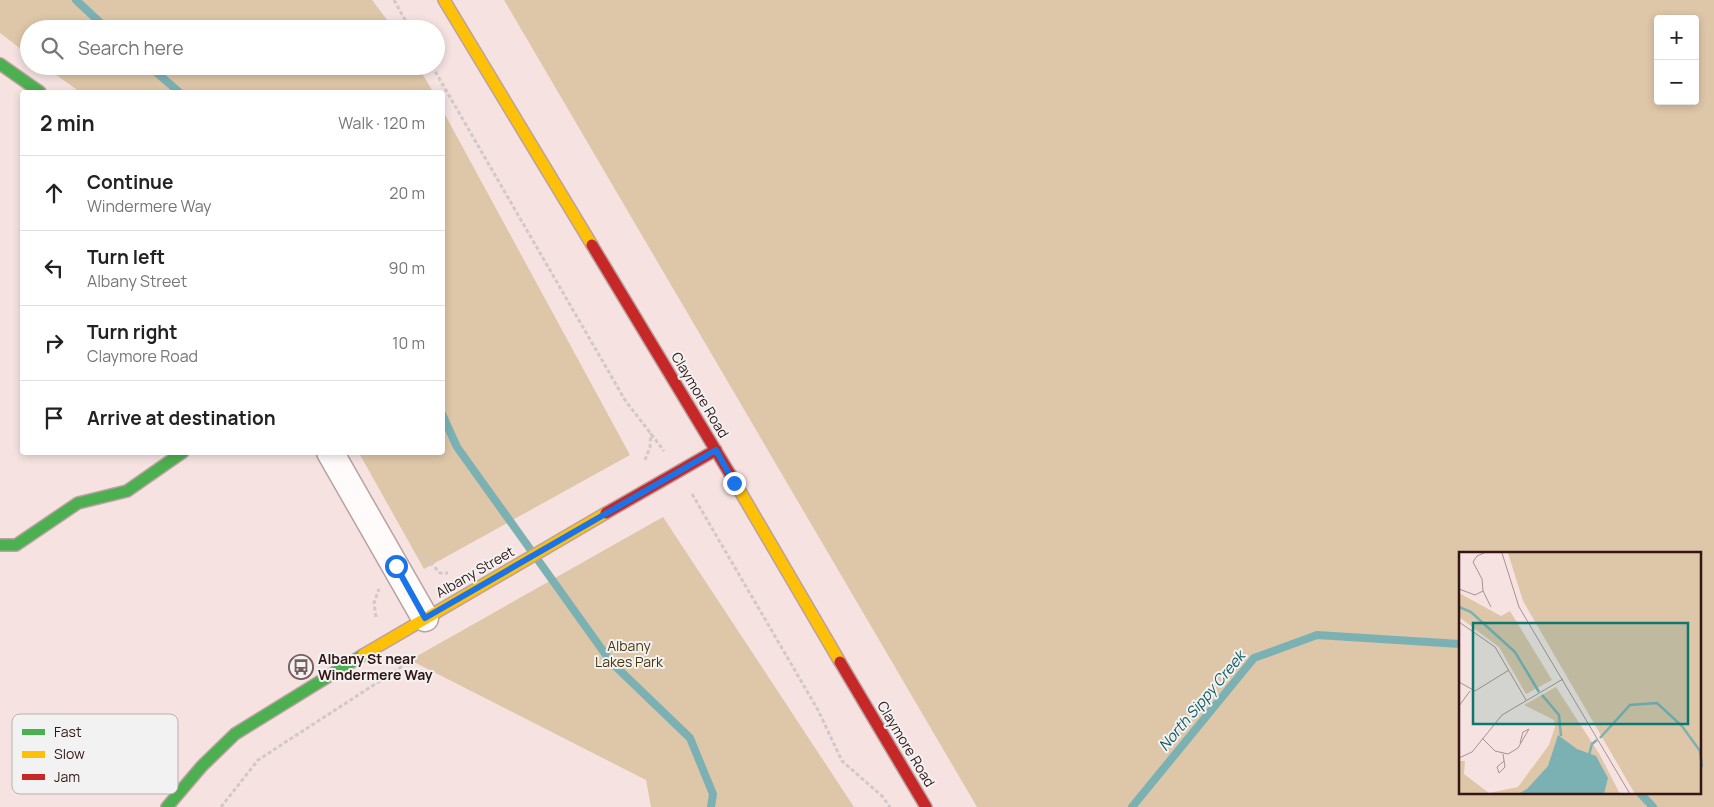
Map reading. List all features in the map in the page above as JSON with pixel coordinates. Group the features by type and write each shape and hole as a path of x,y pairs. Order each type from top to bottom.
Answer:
{"main road":[{"name":"Claymore Road","path":"444,0 716,450 753,516 926,807"},
{"path":"0,64 37,90"},
{"name":"Albany Street","path":"167,807 202,766 235,734 306,688 716,450"},
{"path":"0,545 16,545 78,504 127,491 179,455"}],"street":[{"path":"332,455 425,618"}],"path":[{"path":"394,0 405,20"},
{"path":"437,75 625,400 652,432 678,471 818,710 842,761 882,796 890,807"}],"green space":[{"path":"0,0 372,0 387,20 20,20 20,48 0,33"},
{"path":"504,0 1714,0 1714,807 977,807"},
{"path":"56,75 423,75 432,90 77,90"},
{"path":"445,115 630,455 424,569 360,455 445,455"},
{"name":"Albany Lakes Park","path":"663,517 854,807 651,807 646,780 410,660"}],"waterway":[{"path":"76,0 97,20"},
{"path":"159,75 177,90"},
{"path":"445,421 457,447 611,662 690,738 713,794 711,807"},
{"name":"North Sippy Creek","path":"1132,807 1254,658 1317,635 1459,644"},
{"name":"North Sippy Creek","path":"1641,794 1653,807"}],"traffic: fast":[{"path":"0,64 37,90"},
{"path":"0,545 16,545 78,503 127,491 179,455"},
{"path":"167,807 202,766 235,734 363,655"}],"traffic: slow":[{"path":"444,0 592,245"},
{"path":"730,474 840,662"},
{"path":"363,655 606,513"}],"traffic: jam":[{"path":"592,245 730,474"},
{"path":"606,513 716,450"},
{"path":"840,662 926,807"}],"place":[{"name":"Albany St near Windermere Way","path":"301,667"}],"route":[{"path":"396,566 425,618 716,450 734,483"}]}
